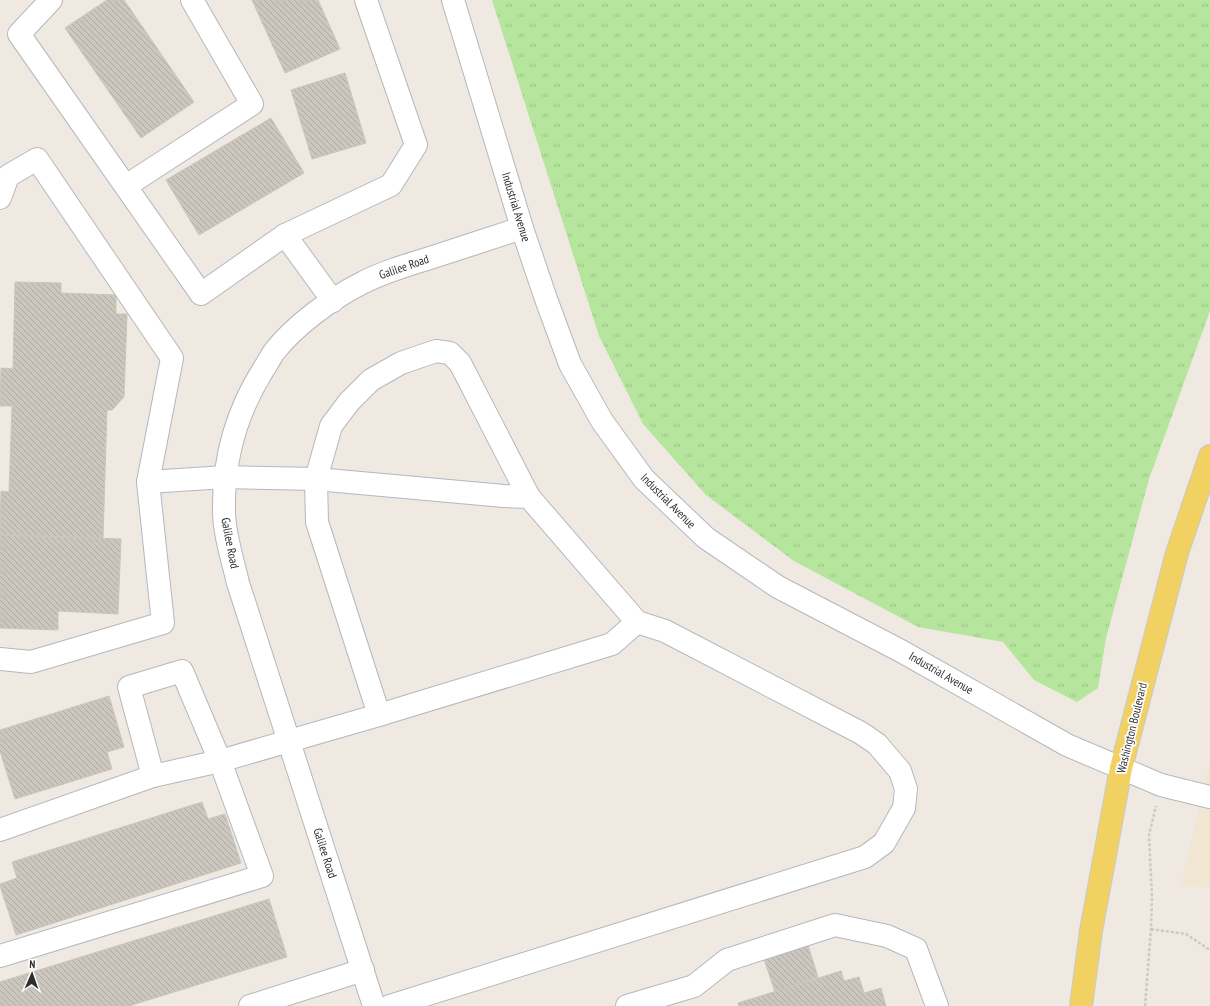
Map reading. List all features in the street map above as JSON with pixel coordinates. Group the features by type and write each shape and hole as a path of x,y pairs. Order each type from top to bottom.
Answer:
{"main road":[{"name":"Washington Boulevard","path":"1081,1006 1090,932 1121,768 1177,553 1210,456"}],"street":[{"path":"51,0 19,34 201,294 285,235 391,185 416,145 366,0"},
{"path":"126,186 252,104 192,0"},
{"name":"Industrial Avenue","path":"453,0 522,228 570,364 602,421 644,479 706,538 778,587 901,650 1067,745 1161,785 1210,797"},
{"path":"0,198 8,176 37,159 172,358 148,482 163,623 31,662 0,659"},
{"name":"Galilee Road","path":"374,1006 238,583 229,547 224,513 225,478 229,451 239,419 255,383 274,352 302,324 361,283 386,272 522,228"},
{"path":"285,235 333,301"},
{"path":"379,715 317,522 316,478 330,426 349,402 371,380 401,363 436,351 450,353 460,363 529,497 637,622 665,630 861,733 877,744 900,771 906,790 904,808 884,843 865,857 390,1006"},
{"path":"148,482 225,478 316,478 504,496 529,497"},
{"path":"0,830 153,776 220,760 379,715 612,644 637,622"},
{"path":"0,956 262,876 220,760 182,671 129,687 153,776"},
{"path":"627,1006 676,999 726,960 835,925 886,936 916,949 937,1006"},
{"path":"250,1006 289,1000 363,970"}],"path":[{"path":"1145,1006 1152,898 1149,835 1157,803"},
{"path":"1151,929 1186,934 1210,950"}],"shaded area":[{"path":"1210,760 1210,887 1181,886"}],"green space":[{"path":"492,0 1210,0 1210,311 1149,479 1106,638 1098,688 1077,702 1034,680 1003,642 918,627 794,561 706,495 643,424 599,336"}],"building":[{"path":"107,0 124,0 194,102 141,138 65,28"},
{"path":"252,0 318,0 340,49 285,73"},
{"path":"345,73 366,143 312,159 291,90"},
{"path":"271,118 304,173 199,235 166,180"},
{"path":"15,282 61,283 61,293 116,295 116,314 127,314 124,397 112,410 107,410 103,538 0,535 1,491 9,492 12,406 0,406 1,368 13,369"},
{"path":"0,535 121,539 118,614 58,611 58,630 0,628"},
{"path":"109,696 124,747 107,752 112,769 15,799 0,751 0,730"},
{"path":"202,802 208,819 225,814 241,863 16,935 0,886 0,884 17,878 12,862"},
{"path":"269,899 287,957 129,1006 0,1006 0,982"},
{"path":"807,942 818,977 775,992 763,956"},
{"path":"841,971 844,981 859,977 864,993 881,988 886,1006 739,1006 738,1003"}]}
